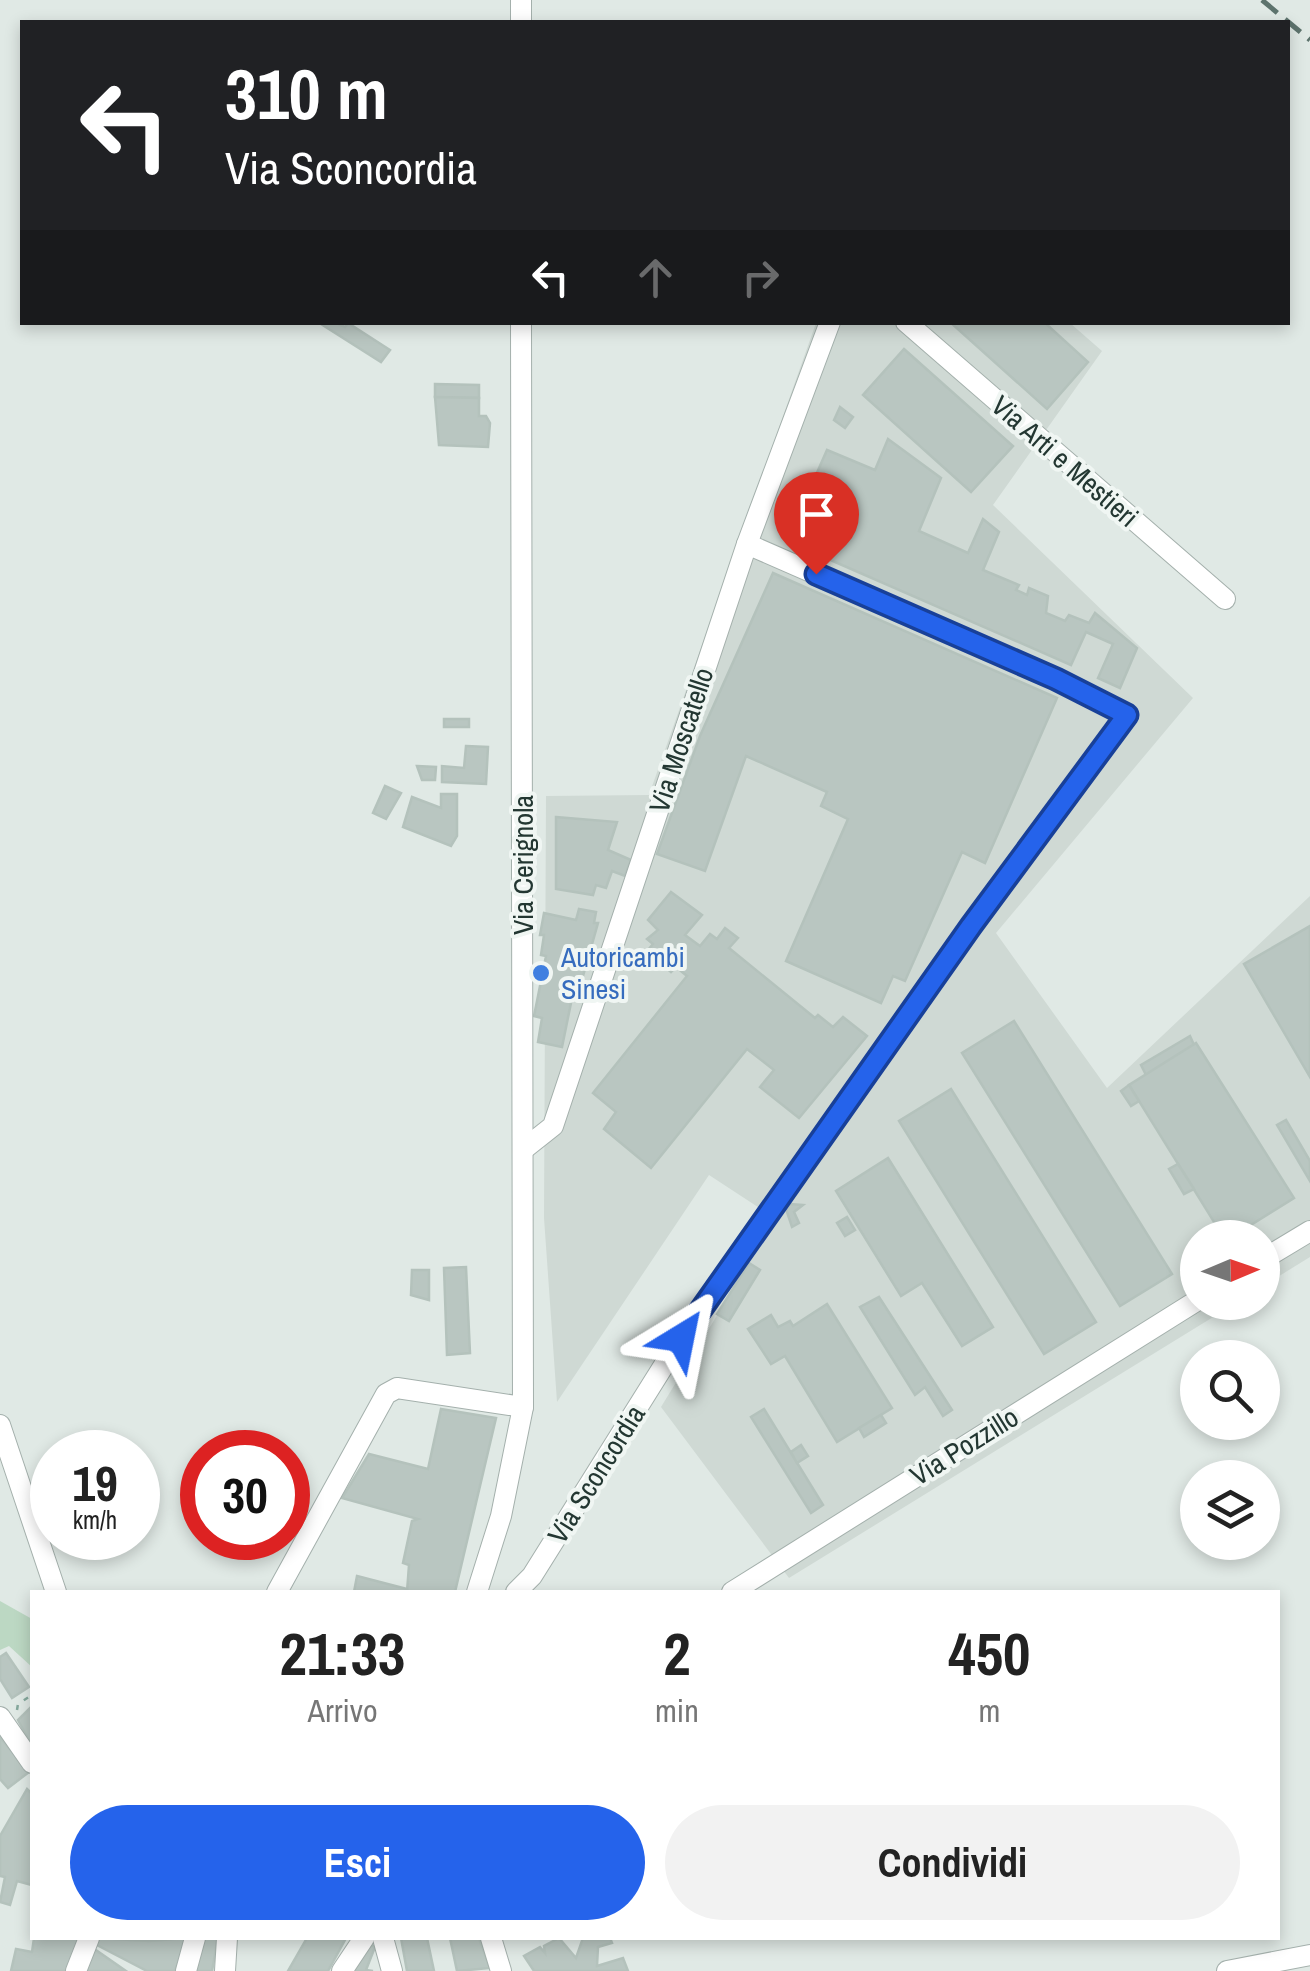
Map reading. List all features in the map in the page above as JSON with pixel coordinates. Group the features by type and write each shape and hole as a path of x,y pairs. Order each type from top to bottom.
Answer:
{"street":[{"name":"Via Cerignola","path":"478,1590 502,1516 523,1407 522,325"},
{"name":"Via Moscatello","path":"524,1149 552,1126 747,544 829,325"},
{"name":"Via Arti e Mestieri","path":"909,325 1225,599"},
{"name":"Via Sconcordia","path":"536,1584 681,1338 971,926 1127,715 1056,679 747,544"},
{"path":"1280,1249 1310,1231"},
{"name":"Via Pozzillo","path":"735,1590 1180,1311"},
{"path":"277,1590 386,1394 397,1388 523,1407"},
{"path":"0,1425 55,1590"},
{"path":"8,1717 30,1759"},
{"path":"76,1971 88,1940"},
{"path":"186,1971 194,1940"},
{"path":"225,1971 227,1940"},
{"path":"342,1971 363,1940"},
{"path":"384,1940 392,1971"},
{"path":"492,1940 501,1971"},
{"path":"1227,1971 1310,1955"}],"path":[{"path":"8,1717 30,1696"}],"shaded area":[{"path":"815,325 1072,325 1102,351 993,505 1193,698 996,933 1107,1088 1310,896 1310,1257 1280,1276 1280,1220 1180,1220 1180,1320 1208,1320 789,1578 661,1407 776,1219 709,1175 557,1402 544,1218 546,796 649,795"}],"green space":[{"path":"0,1601 30,1618 30,1665 9,1646 0,1650"}],"building":[{"path":"323,325 351,325 390,350 381,362"},
{"path":"953,325 1047,325 1088,362 1047,409"},
{"path":"904,349 1013,446 971,492 863,395"},
{"path":"435,384 479,385 479,398 435,397"},
{"path":"435,397 479,398 479,416 486,416 490,423 488,447 439,445"},
{"path":"840,407 853,417 845,428 834,420"},
{"path":"888,439 941,478 919,531 968,553 983,519 999,532 983,570 1019,585 1016,590 1027,595 1029,588 1048,596 1046,613 1065,621 1069,615 1089,623 1095,613 1137,648 1120,688 1098,678 1113,644 1086,632 1071,665 787,541 827,450 875,470"},
{"path":"773,573 1057,698 985,863 962,852 905,981 893,976 881,1003 786,961 848,819 821,806 827,792 746,756 705,871 657,854 700,736"},
{"path":"444,719 469,719 469,727 444,727"},
{"path":"466,746 488,747 486,784 442,782 442,766 464,768"},
{"path":"417,766 436,767 435,780 422,780"},
{"path":"385,786 401,793 386,819 373,813"},
{"path":"441,794 457,794 457,836 451,846 403,827 412,797 441,808"},
{"path":"556,817 617,822 608,850 631,860 625,876 612,871 606,888 596,885 593,895 556,889"},
{"path":"671,892 702,915 685,935 700,946 710,934 717,939 725,928 738,938 729,948 815,1018 818,1015 833,1027 843,1017 867,1036 799,1118 760,1087 774,1070 747,1049 651,1168 604,1129 616,1112 593,1093 687,976 676,967 671,972 647,951 653,944 647,939 658,930 648,920"},
{"path":"579,909 596,912 594,923 598,923 581,983 571,1003 562,1047 538,1042 542,1018 534,1016 546,956 541,955 544,935 540,935 544,913 576,920"},
{"path":"1310,926 1310,1077 1244,964"},
{"path":"1014,1021 1172,1274 1120,1306 962,1053"},
{"path":"1190,1036 1194,1045 1146,1075 1141,1065"},
{"path":"1196,1043 1294,1198 1259,1220 1213,1220 1129,1085"},
{"path":"1129,1085 1139,1101 1131,1106 1121,1091"},
{"path":"951,1089 1096,1322 1044,1354 899,1121"},
{"path":"1286,1120 1310,1161 1310,1181 1277,1125"},
{"path":"888,1158 993,1327 962,1346 922,1283 901,1296 836,1191"},
{"path":"1178,1164 1194,1189 1184,1194 1169,1169"},
{"path":"790,1204 803,1205 794,1212 799,1223 792,1227 786,1209"},
{"path":"847,1217 855,1230 845,1236 837,1223"},
{"path":"749,1263 760,1270 729,1321 717,1314"},
{"path":"466,1267 470,1353 447,1355 444,1268"},
{"path":"412,1270 429,1270 429,1300 411,1295"},
{"path":"879,1297 952,1410 943,1416 925,1387 915,1395 860,1307"},
{"path":"827,1304 892,1408 837,1442 785,1356 771,1364 748,1329 771,1315 778,1327 790,1321 793,1326"},
{"path":"441,1409 496,1418 455,1590 407,1590 409,1565 403,1563 412,1521 418,1519 342,1498 369,1454 428,1469"},
{"path":"764,1409 823,1505 811,1513 751,1417"},
{"path":"881,1415 886,1423 864,1437 859,1428"},
{"path":"801,1445 808,1456 797,1463 791,1452"},
{"path":"357,1576 407,1589 407,1590 354,1590"},
{"path":"6,1653 29,1687 12,1698 0,1679 0,1657"},
{"path":"30,1708 30,1742 18,1720"},
{"path":"0,1737 29,1772 8,1788 0,1779"},
{"path":"27,1789 30,1884 17,1881 10,1905 0,1902 5,1877 0,1876 0,1836"},
{"path":"34,1940 80,1940 71,1971 11,1971 16,1949 32,1952"},
{"path":"187,1940 175,1971 147,1971 93,1943"},
{"path":"201,1940 218,1940 212,1971 195,1971"},
{"path":"306,1940 345,1940 328,1971 288,1971"},
{"path":"401,1940 427,1940 434,1971 407,1971"},
{"path":"450,1940 480,1940 490,1968 457,1971"},
{"path":"561,1940 576,1958 582,1940 611,1940 612,1943 598,1947 597,1966 623,1958 628,1971 534,1971 524,1956 540,1947 545,1953 544,1946"},
{"path":"366,1943 375,1947 366,1970 373,1971 346,1971"},
{"path":"93,1948 126,1971 81,1971"}],"railway":[{"path":"1262,0 1286,20"},
{"path":"1290,23 1310,40"}],"place":[{"name":"Autoricambi Sinesi","path":"541,973"}],"route":[{"path":"681,1338 971,926 1127,715 1056,679 816,574"}]}
